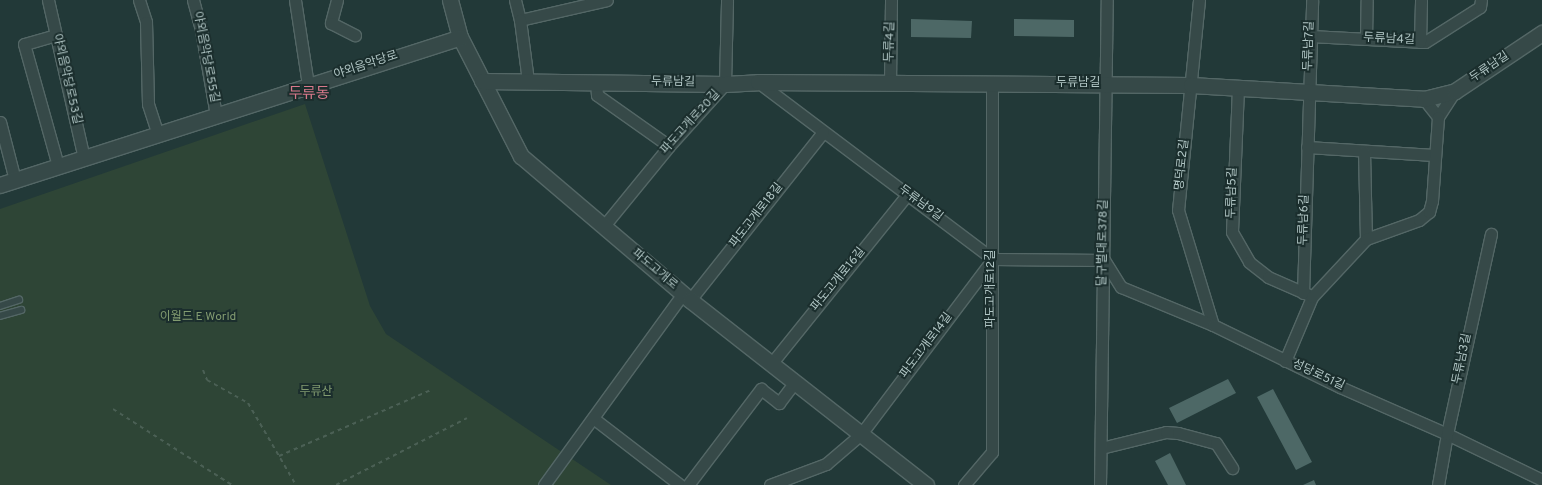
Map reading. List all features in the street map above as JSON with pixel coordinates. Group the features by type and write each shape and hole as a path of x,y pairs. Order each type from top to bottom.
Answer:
{"street":[{"name":"야외음악당로53길","path":"48,0 84,158"},
{"path":"139,0 146,22 148,104 158,134"},
{"name":"야외음악당로55길","path":"193,0 201,30 216,115"},
{"path":"295,0 308,85"},
{"path":"337,0 331,23 355,35"},
{"name":"파도고개로","path":"450,0 460,36 521,156 687,297 926,485"},
{"path":"515,0 520,20 528,81"},
{"path":"520,20 607,0"},
{"name":"파도고개로20길","path":"603,226 669,146 725,84 727,0"},
{"name":"두류4길","path":"890,83 891,0"},
{"name":"달구벌대로378길","path":"1100,485 1107,0"},
{"name":"명덕로2길","path":"1199,0 1178,210 1212,326"},
{"name":"두류남7길","path":"1309,92 1312,0"},
{"path":"1366,39 1367,0"},
{"path":"1420,42 1421,0"},
{"name":"두류남4길","path":"1310,36 1425,42 1480,8 1481,0"},
{"name":"두류남길","path":"482,81 725,84 758,82 1191,85 1424,99 1455,91 1542,33"},
{"path":"56,35 24,44 58,166"},
{"name":"야외음악당로","path":"0,185 460,36"},
{"path":"596,81 597,95 669,146"},
{"name":"두류남9길","path":"758,82 993,259"},
{"name":"파도고개로12길","path":"964,485 992,452 992,84"},
{"name":"두류남5길","path":"1238,88 1232,232 1249,262 1268,277 1308,295"},
{"path":"1308,295 1366,239 1419,220 1429,212 1432,201 1438,117 1455,91"},
{"name":"두류남6길","path":"1285,361 1308,295 1307,147 1309,92"},
{"path":"1424,99 1438,117"},
{"path":"0,122 15,180"},
{"name":"파도고개로18길","path":"544,485 592,418 687,297 823,132"},
{"path":"1307,147 1434,155"},
{"path":"1364,151 1366,239"},
{"name":"파도고개로16길","path":"771,364 907,195"},
{"name":"두류남3길","path":"1438,485 1447,434 1491,234"},
{"path":"993,259 1104,260"},
{"name":"파도고개로14길","path":"770,485 826,464 860,434 993,259"},
{"name":"성당로51길","path":"1104,260 1121,287 1212,326 1447,434 1542,480"},
{"path":"688,485 761,389 780,403 795,382"},
{"path":"592,418 680,485"},
{"path":"1101,448 1166,432 1178,433 1216,443 1232,468"}],"lane":[{"path":"0,306 19,300"},
{"path":"0,316 21,310"}],"path":[{"path":"203,370 207,380 248,403 296,485"},
{"path":"279,456 431,390"},
{"path":"113,409 232,485"},
{"path":"336,485 467,418"}],"green space":[{"name":"이월드 E World","path":"305,104 370,306 386,334 611,485 0,485 0,209"}],"building":[{"path":"911,19 972,21 971,38 911,37"},
{"path":"1014,19 1074,20 1074,37 1014,36"},
{"path":"1228,379 1236,393 1177,423 1169,408"},
{"path":"1273,389 1312,462 1296,470 1257,397"},
{"path":"1170,453 1186,485 1168,485 1155,461"},
{"path":"1314,480 1316,485 1303,485"}],"district":[{"name":"두류동","path":"309,95"}],"park label":[{"name":"두류산","path":"316,393"}]}
